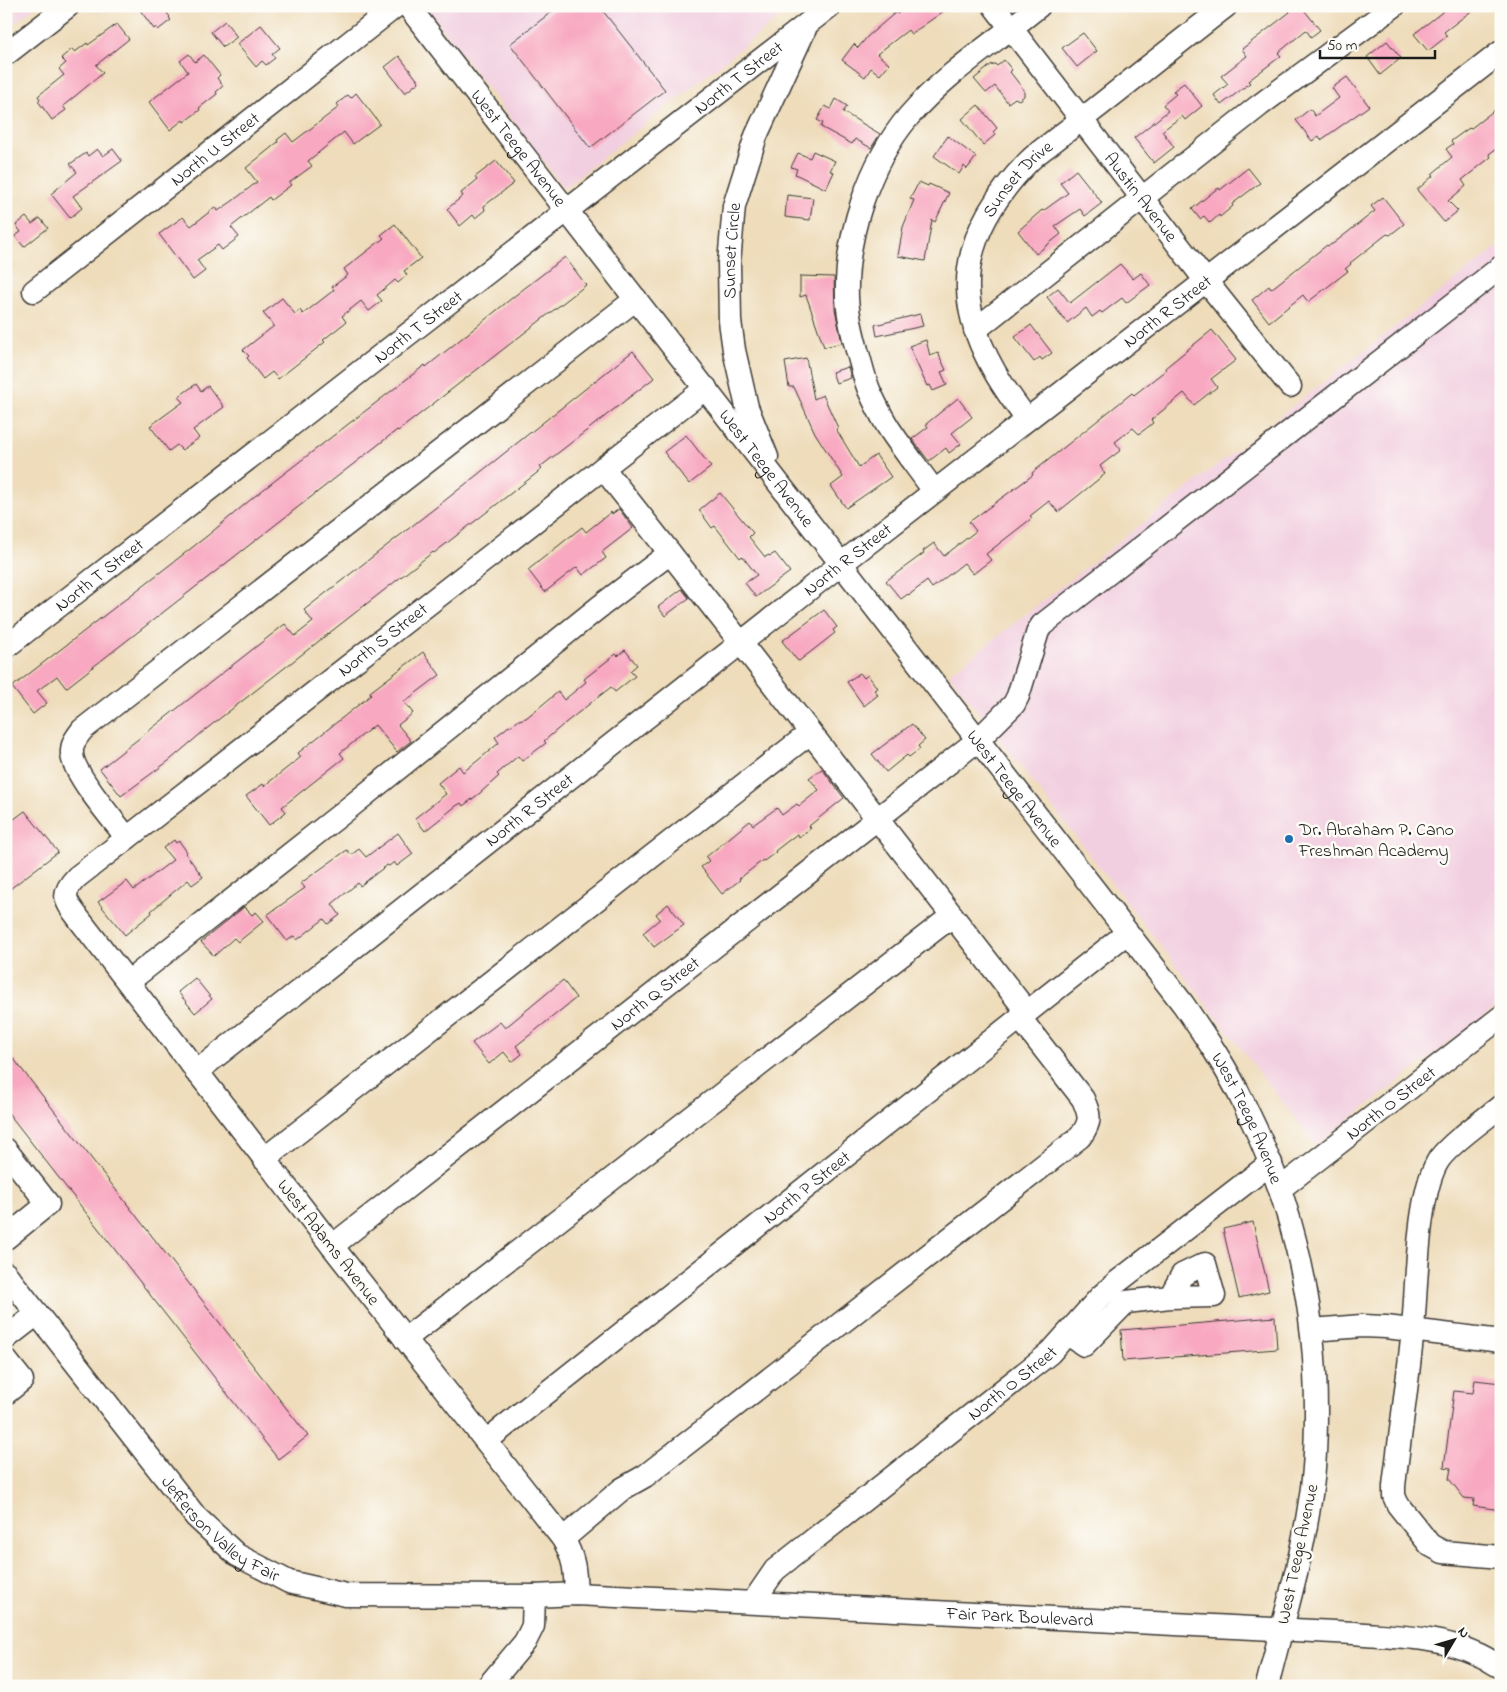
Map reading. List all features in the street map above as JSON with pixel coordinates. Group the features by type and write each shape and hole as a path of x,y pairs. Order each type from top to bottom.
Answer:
{"street":[{"path":"6,54 68,6"},
{"name":"North U Street","path":"34,291 396,6"},
{"name":"West Teege Avenue","path":"408,6 1183,1004 1216,1052 1244,1103 1281,1188 1292,1225 1302,1269 1312,1330 1316,1383 1316,1432 1311,1500 1303,1541 1267,1686"},
{"name":"North T Street","path":"6,647 569,211 830,6"},
{"name":"Austin Avenue","path":"994,6 1206,281 1290,386"},
{"path":"934,491 889,429 868,388 856,346 847,300 848,257 857,218 873,176 887,146 909,116 963,64 1012,29 1039,6"},
{"name":"Sunset Drive","path":"1027,419 993,372 975,330 969,304 969,265 974,245 991,206 1030,160 1226,6"},
{"path":"975,330 1260,105 1394,6"},
{"name":"Sunset Circle","path":"778,483 747,407 734,350 730,321 729,263 734,206 756,136 806,25"},
{"name":"North R Street","path":"196,1072 934,491 1501,52"},
{"name":"North Q Street","path":"332,1246 978,740 1014,704 1038,631 1042,625 1501,267"},
{"path":"127,838 75,765 72,754 73,741 82,730 636,300"},
{"name":"North S Street","path":"65,894 69,885 77,877 706,388"},
{"path":"563,1539 622,1489 645,1476 1080,1137 1088,1127 1089,1120 1089,1114 1083,1099 952,916 603,468"},
{"path":"128,982 598,608 670,553"},
{"path":"264,1159 810,733"},
{"name":"West Adams Avenue","path":"65,894 68,904 79,919 196,1072 563,1539 570,1551 575,1567 576,1594"},
{"path":"405,1339 952,916"},
{"name":"North P Street","path":"486,1442 1127,933"},
{"name":"North O Street","path":"1281,1188 1501,1017"},
{"path":"1501,1106 1440,1158 1432,1173 1428,1187 1421,1230 1413,1330 1394,1486 1394,1496 1398,1504 1430,1545 1443,1552 1501,1557"},
{"path":"6,1150 48,1204 10,1227"},
{"name":"North O Street","path":"754,1602 775,1570 1050,1353 1100,1297 1116,1283 1271,1163"},
{"name":"Jefferson Valley Fair","path":"6,1274 196,1517 237,1555 289,1582 346,1595 534,1596"},
{"path":"1068,1334 1084,1345 1126,1302 1170,1297"},
{"path":"6,1338 37,1314"},
{"path":"1312,1330 1362,1326 1501,1341"},
{"path":"6,1360 22,1380 6,1393"},
{"name":"Fair Park Boulevard","path":"534,1596 576,1594 754,1602 1354,1633 1430,1640 1454,1645 1477,1654 1501,1667"},
{"path":"488,1686 525,1642 533,1626 534,1596"}],"shaded area":[{"path":"6,6 36,6 6,30"},
{"path":"425,6 794,6 564,188"},
{"name":"Dr. Abraham P. Cano Freshman Academy","path":"1501,244 1501,1003 1316,1145 949,674"}],"water":[{"path":"642,1682 748,1686 593,1686"}],"building":[{"path":"137,6 162,6 171,20 158,30 156,27 154,29"},
{"path":"559,6 599,6 665,90 590,148 510,44"},
{"path":"915,6 951,6 911,34 908,30 877,54 889,64 880,75 871,68 865,77 842,60 854,44 858,48 867,37 896,12 897,14 905,8 908,11"},
{"path":"1286,6 1301,6 1320,30 1311,37 1306,30 1278,53 1281,56 1248,81 1250,83 1221,105 1214,95 1228,84 1221,76 1247,56 1242,49 1290,12"},
{"path":"1450,6 1478,6 1444,32 1447,36 1428,51 1414,34"},
{"path":"225,21 237,37 223,47 211,32"},
{"path":"117,24 129,39 96,65 103,73 63,106 66,110 52,120 38,101 40,99 38,96 64,75 59,69 66,63 61,58 72,49 75,52 87,43 88,45"},
{"path":"261,25 280,48 272,54 275,58 266,65 262,61 256,67 237,44"},
{"path":"1083,33 1097,51 1077,67 1062,48"},
{"path":"1387,41 1401,58 1380,75 1367,57"},
{"path":"189,54 195,62 204,55 220,75 217,78 223,86 216,92 217,94 199,108 200,110 170,130 149,102 188,72 180,61"},
{"path":"399,56 419,82 405,93 385,67"},
{"path":"1004,60 1012,70 1010,72 1024,90 1024,96 1019,100 1015,98 1008,103 995,86 986,93 974,79 992,64 997,66"},
{"path":"1347,77 1369,106 1321,140 1319,136 1312,141 1296,120 1310,109 1315,116 1339,98 1332,88"},
{"path":"1184,83 1202,106 1185,120 1182,116 1162,131 1174,147 1154,163 1134,138 1168,111 1163,105 1176,94 1173,91"},
{"path":"356,93 380,124 353,144 344,132 308,161 312,166 289,183 291,185 271,200 269,197 231,227 239,237 222,250 218,245 197,260 205,271 193,280 159,234 183,217 191,226 216,207 218,211 234,200 257,182 246,168 278,142 277,140 286,133 293,142 339,107 337,104 348,95 351,98"},
{"path":"836,99 847,106 843,112 880,134 871,148 855,139 852,144 821,127 823,123 817,120 825,106 831,109"},
{"path":"978,105 997,128 993,132 995,135 983,145 962,119"},
{"path":"1501,105 1501,145 1489,154 1491,157 1462,180 1466,186 1448,201 1458,211 1444,222 1417,190 1452,157 1446,149 1453,144 1451,141"},
{"path":"948,136 976,157 967,169 964,166 959,174 934,156"},
{"path":"97,149 103,156 113,149 122,161 73,196 82,208 70,218 51,194 77,172 70,164 86,153 88,156"},
{"path":"813,151 835,161 830,171 834,172 826,189 795,174 797,169 791,167 798,153 810,158"},
{"path":"496,161 514,183 484,206 485,210 475,218 473,215 460,226 447,209 463,196 461,193 477,180 475,177"},
{"path":"1248,168 1260,183 1232,204 1233,206 1220,217 1219,215 1210,223 1204,216 1200,219 1192,209 1214,191 1219,188 1220,190"},
{"path":"1076,170 1102,203 1085,216 1080,209 1055,226 1061,234 1036,254 1018,231 1042,210 1068,193 1060,183"},
{"path":"919,182 928,186 929,184 949,193 935,222 932,220 925,261 898,256 903,227 914,200 910,199"},
{"path":"787,195 813,198 810,220 785,217"},
{"path":"1383,197 1404,224 1390,235 1387,234 1350,263 1345,269 1348,271 1308,302 1303,295 1269,322 1252,300 1269,286 1271,289 1327,245 1334,243 1375,211 1371,206"},
{"path":"26,217 32,224 40,218 48,228 24,247 15,236 21,232 16,225"},
{"path":"395,224 421,258 404,271 407,275 398,283 395,280 377,295 382,301 369,311 361,301 342,316 346,322 323,340 325,342 278,379 272,372 263,379 247,358 249,356 243,350 274,326 263,313 282,298 295,314 300,310 303,314 334,290 332,287 348,275 344,269 384,238 381,235"},
{"path":"565,257 586,285 66,688 57,676 37,691 47,703 33,714 12,687 207,536 255,496 425,365 426,367"},
{"path":"1120,264 1133,279 1141,273 1150,285 1126,303 1122,298 1102,313 1100,311 1092,317 1086,308 1067,323 1047,297 1058,288 1070,303"},
{"path":"800,276 834,277 835,309 842,343 824,347 806,295 800,297"},
{"path":"920,314 923,326 877,336 875,325"},
{"path":"1031,325 1052,353 1042,360 1040,357 1034,362 1015,337"},
{"path":"1212,330 1236,360 1211,379 1217,387 1194,405 1184,393 1151,420 1153,423 1139,434 1133,428 1115,442 1121,450 1100,466 1105,474 1058,512 1049,501 1030,516 1032,518 986,554 991,560 973,574 964,563 932,588 927,581 901,599 886,581 924,553 923,551 934,543 944,556 976,531 969,522 1033,475 1032,473 1132,393 1134,395 1166,370 1165,368"},
{"path":"926,340 930,356 938,353 946,370 941,372 947,385 933,391 930,385 927,386 909,346"},
{"path":"633,351 654,378 540,467 542,469 205,730 170,760 121,796 100,769 285,624 295,636 313,622 304,610"},
{"path":"806,358 814,399 823,395 838,428 836,429 859,467 876,455 891,477 846,508 831,486 843,477 815,433 794,387 789,387 785,362"},
{"path":"848,367 851,378 836,383 832,372"},
{"path":"196,384 201,391 208,386 224,407 193,430 199,438 182,450 177,445 169,451 150,426 183,402 178,397"},
{"path":"958,398 972,417 952,433 961,444 949,453 946,448 929,461 912,439 928,427 926,424"},
{"path":"686,435 711,467 689,484 664,452"},
{"path":"720,493 753,533 749,537 765,557 775,553 790,572 756,597 745,583 757,575 742,556 740,558 715,526 712,528 699,510"},
{"path":"619,509 633,528 602,552 606,558 583,575 577,567 545,592 528,570 582,527 586,532 611,512 612,514"},
{"path":"682,589 689,598 665,616 658,607"},
{"path":"824,610 837,627 833,630 835,633 799,661 797,660 782,641"},
{"path":"625,650 637,665 630,671 635,676 615,692 611,687 544,741 546,743 522,761 518,756 497,774 499,776 480,793 463,806 461,803 456,806 425,831 415,818 446,794 438,783 459,766 463,772 499,743 495,737 509,726 526,718 558,692 564,700 586,682 584,679 616,654 618,656"},
{"path":"423,652 440,675 404,702 413,713 398,725 411,741 397,752 375,725 340,753 344,758 282,807 286,812 269,825 246,796 263,784 264,786 301,757 298,753 371,695 370,692"},
{"path":"860,673 864,678 868,675 877,688 874,690 878,695 864,706 847,682"},
{"path":"912,724 925,740 918,746 920,749 909,757 907,755 886,772 872,754"},
{"path":"822,769 844,798 809,826 811,828 799,837 797,834 722,894 701,867 709,861 706,857 750,821 753,825 777,808 782,815 797,804 799,806 819,790 809,778"},
{"path":"25,811 58,852 6,892 6,825"},
{"path":"398,833 413,854 397,866 394,862 389,866 387,865 360,886 358,883 332,904 340,915 328,924 324,919 297,940 294,936 287,941 267,915 305,888 301,883 347,850 351,855 359,849 366,857"},
{"path":"174,840 176,843 179,841 187,852 185,853 203,877 192,885 188,880 125,935 98,902 127,881 134,890 173,860 163,848"},
{"path":"668,904 684,925 654,947 643,933 660,919 656,914"},
{"path":"244,907 252,915 256,912 264,921 238,942 234,938 214,956 201,942"},
{"path":"195,978 212,999 195,1013 178,992"},
{"path":"563,980 576,998 516,1046 522,1054 512,1062 504,1052 489,1064 472,1043 500,1022 505,1028"},
{"path":"6,1049 308,1436 278,1459 6,1110"},
{"path":"1253,1222 1269,1291 1239,1298 1223,1229"},
{"path":"1275,1317 1277,1349 1123,1361 1121,1330"},
{"path":"1475,1380 1501,1383 1501,1510 1473,1506 1474,1499 1464,1498 1449,1479 1451,1468 1444,1467 1454,1391 1473,1393"}],"place":[{"name":"Dr. Abraham P. Cano Freshman Academy","path":"1289,839"}]}
